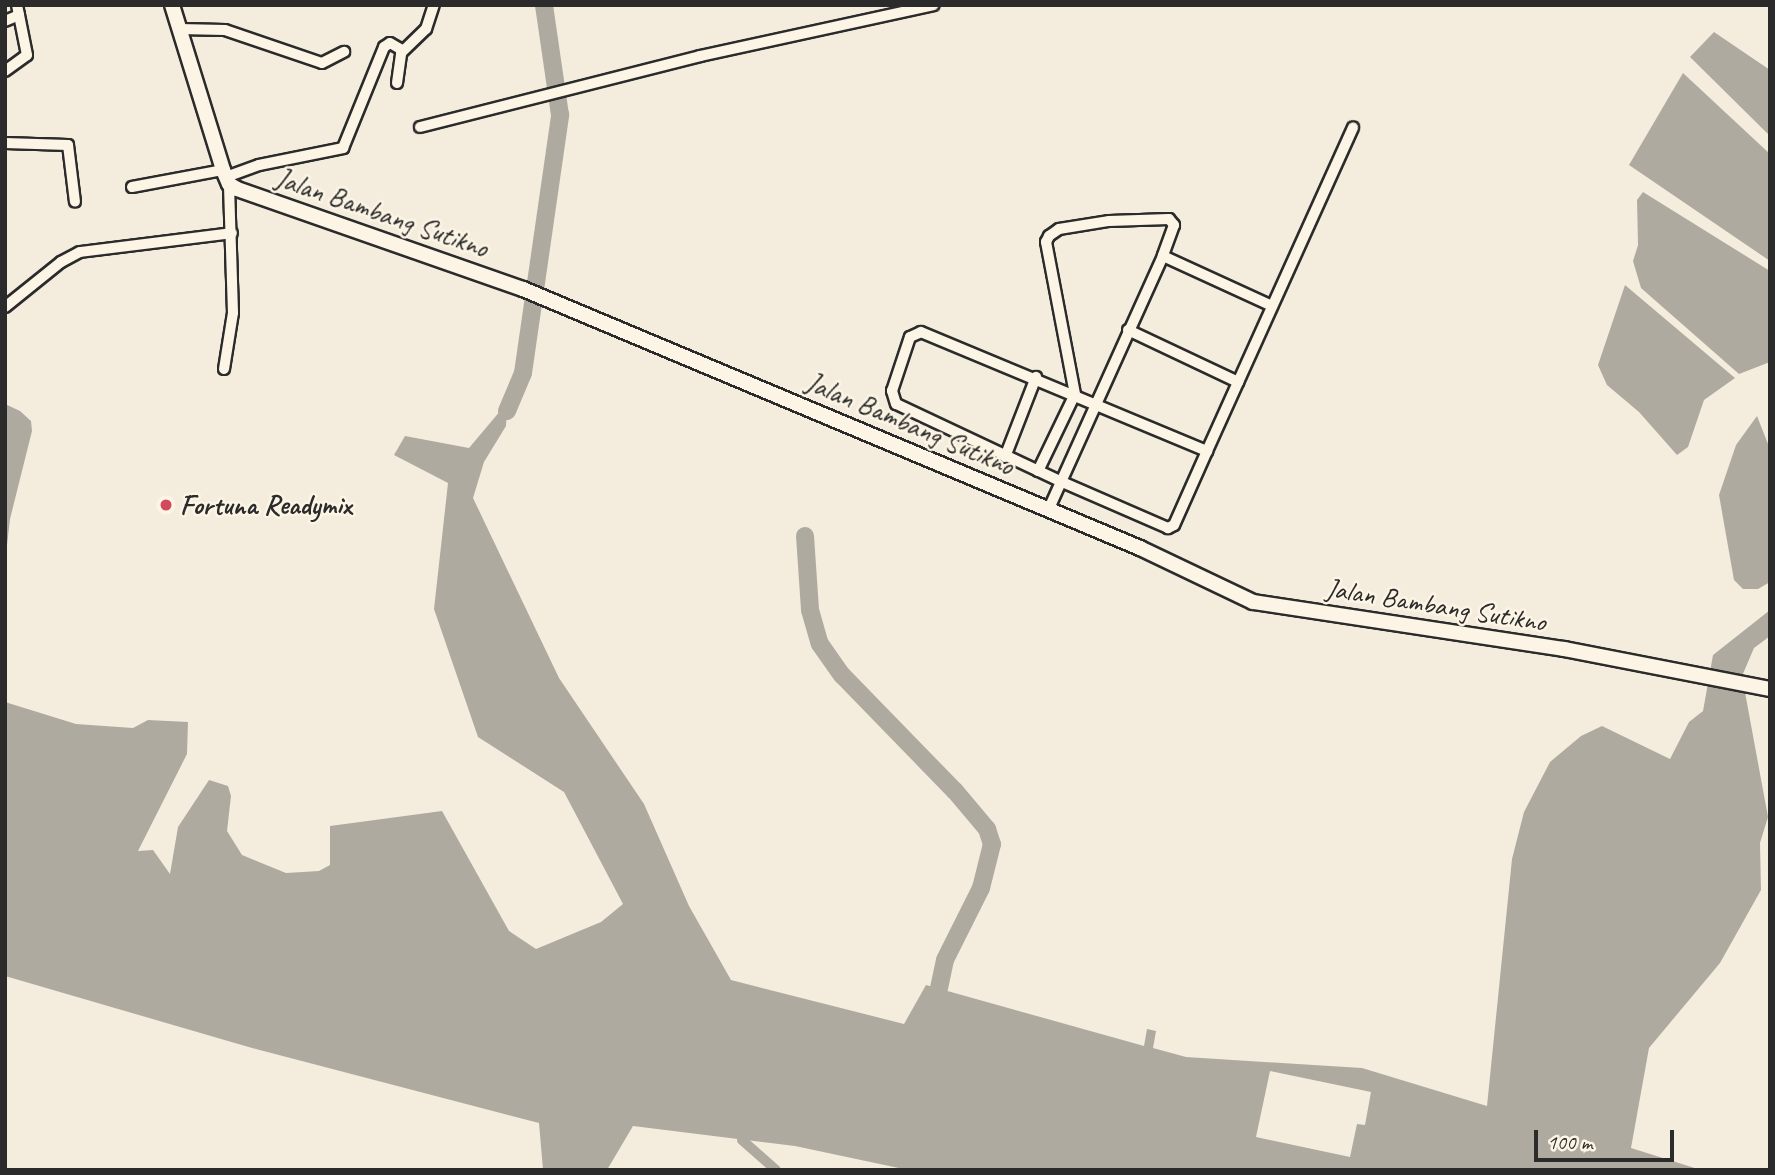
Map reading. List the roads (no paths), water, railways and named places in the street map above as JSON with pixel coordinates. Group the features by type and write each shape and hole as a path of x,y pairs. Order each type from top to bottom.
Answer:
{"street":[{"path":"172,5 226,177 232,233 233,313 224,369"},
{"path":"397,83 402,50 426,29 434,5"},
{"path":"420,127 552,93 933,5"},
{"path":"5,21 18,10 27,55 5,71"},
{"path":"179,29 225,30 322,63 344,52"},
{"path":"132,187 226,177 272,162 343,148 384,47 390,44 402,50"},
{"path":"1207,451 928,333 910,337 892,391 896,404 1005,457 1171,527 1207,451 1238,383 1353,127"},
{"path":"5,143 68,145 75,202"},
{"name":"Jalan Bambang Sutikno","path":"226,177 541,296 1049,509 1270,606 1500,638 1770,689"},
{"path":"1038,471 1075,394 1046,242 1049,236 1059,229 1109,221 1167,219 1174,225 1163,256 1049,509"},
{"path":"5,307 61,262 80,253 232,233"},
{"path":"1163,256 1272,306"},
{"path":"1128,330 1238,383"},
{"path":"1005,457 1037,377"}],"waterway":[{"path":"507,411 523,373 560,115 544,5"},
{"path":"805,536 810,610 820,644 842,675 955,791 987,829 992,844 981,888 945,960 939,989"},
{"path":"742,1140 776,1170"}],"place":[{"name":"Fortuna Readymix","path":"166,505"}]}
